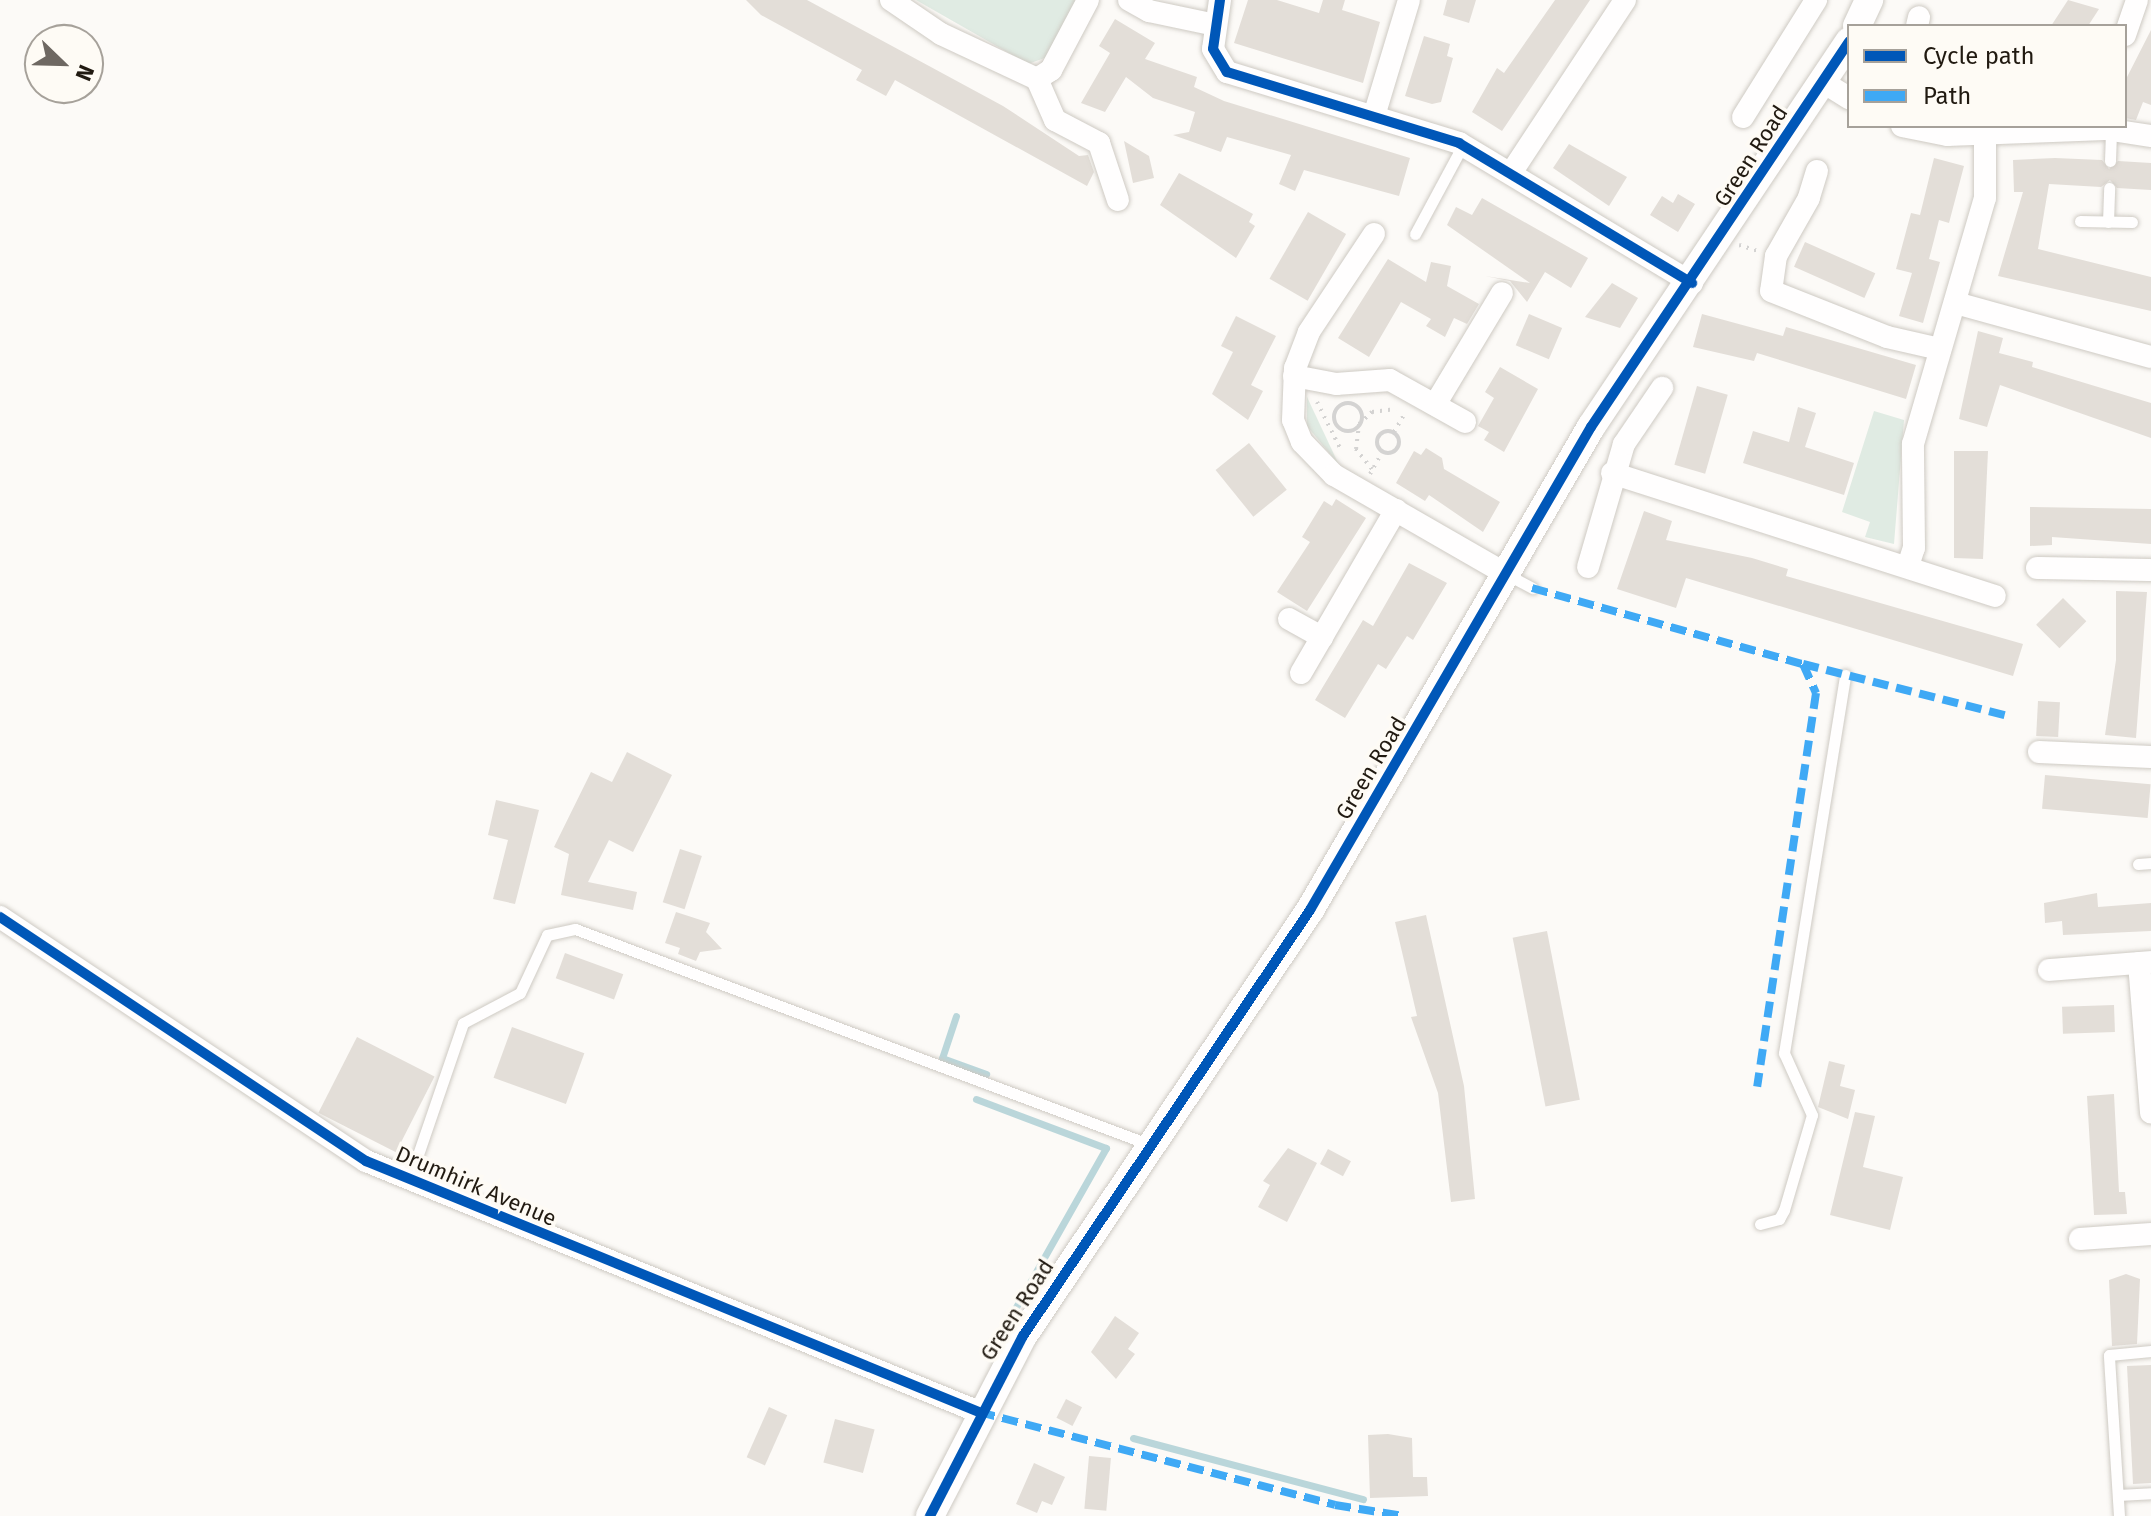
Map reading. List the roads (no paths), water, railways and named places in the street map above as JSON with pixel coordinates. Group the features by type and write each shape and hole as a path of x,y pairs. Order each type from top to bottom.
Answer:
{"street":[{"path":"891,0 941,34 1037,79 1055,120 1099,143 1118,200"},
{"path":"1037,79 1051,70 1088,0"},
{"path":"1129,0 1149,11 1216,25"},
{"path":"1220,0 1213,49 1227,72 1463,145 1692,283"},
{"path":"1374,116 1409,0"},
{"path":"1511,173 1625,0"},
{"path":"1743,117 1816,0"},
{"path":"1858,24 1869,0"},
{"path":"2127,29 2137,0 2151,5"},
{"name":"Green Road","path":"930,1516 979,1412 1023,1336 1310,910 1591,427 1721,240 1847,44"},
{"path":"1823,82 1847,97"},
{"path":"1917,128 1985,136 2096,129 2151,136"},
{"path":"1908,566 1914,548 1913,444 1985,198 1985,136"},
{"path":"1817,171 1809,198 1776,256 1771,291 1887,337 1940,349"},
{"path":"1374,234 1309,332 1294,376 1293,420 1302,442 1334,475 1506,574"},
{"path":"1436,403 1502,293"},
{"path":"1956,303 2151,357"},
{"path":"1294,376 1336,384 1390,380 1436,403 1465,422"},
{"path":"1588,567 1612,473 1624,444 1662,388"},
{"path":"1612,473 1995,596"},
{"path":"1301,673 1396,510"},
{"path":"2037,568 2151,570"},
{"path":"1289,619 1322,637"},
{"path":"2039,752 2151,757"},
{"name":"Drumhirk Avenue","path":"0,917 366,1161 979,1412"},
{"path":"2049,970 2145,963 2151,1113"},
{"path":"2080,1239 2151,1234"}],"lane":[{"path":"2096,129 2110,161"},
{"path":"1415,234 1463,145"},
{"path":"2108,222 2109,188"},
{"path":"2080,221 2132,222"},
{"path":"1506,574 1532,588"},
{"path":"1760,1224 1779,1219 1784,1210 1812,1115 1784,1053 1845,675"},
{"path":"423,1185 412,1172 463,1023 520,993 547,935 575,929 1152,1145"},
{"path":"2119,1516 2109,1355 2151,1351"},
{"path":"2118,1495 2151,1493"}],"waterway":[{"path":"956,1016 942,1058 986,1074"},
{"path":"976,1099 1106,1148 1011,1316"},
{"path":"1133,1438 1363,1499"}]}
